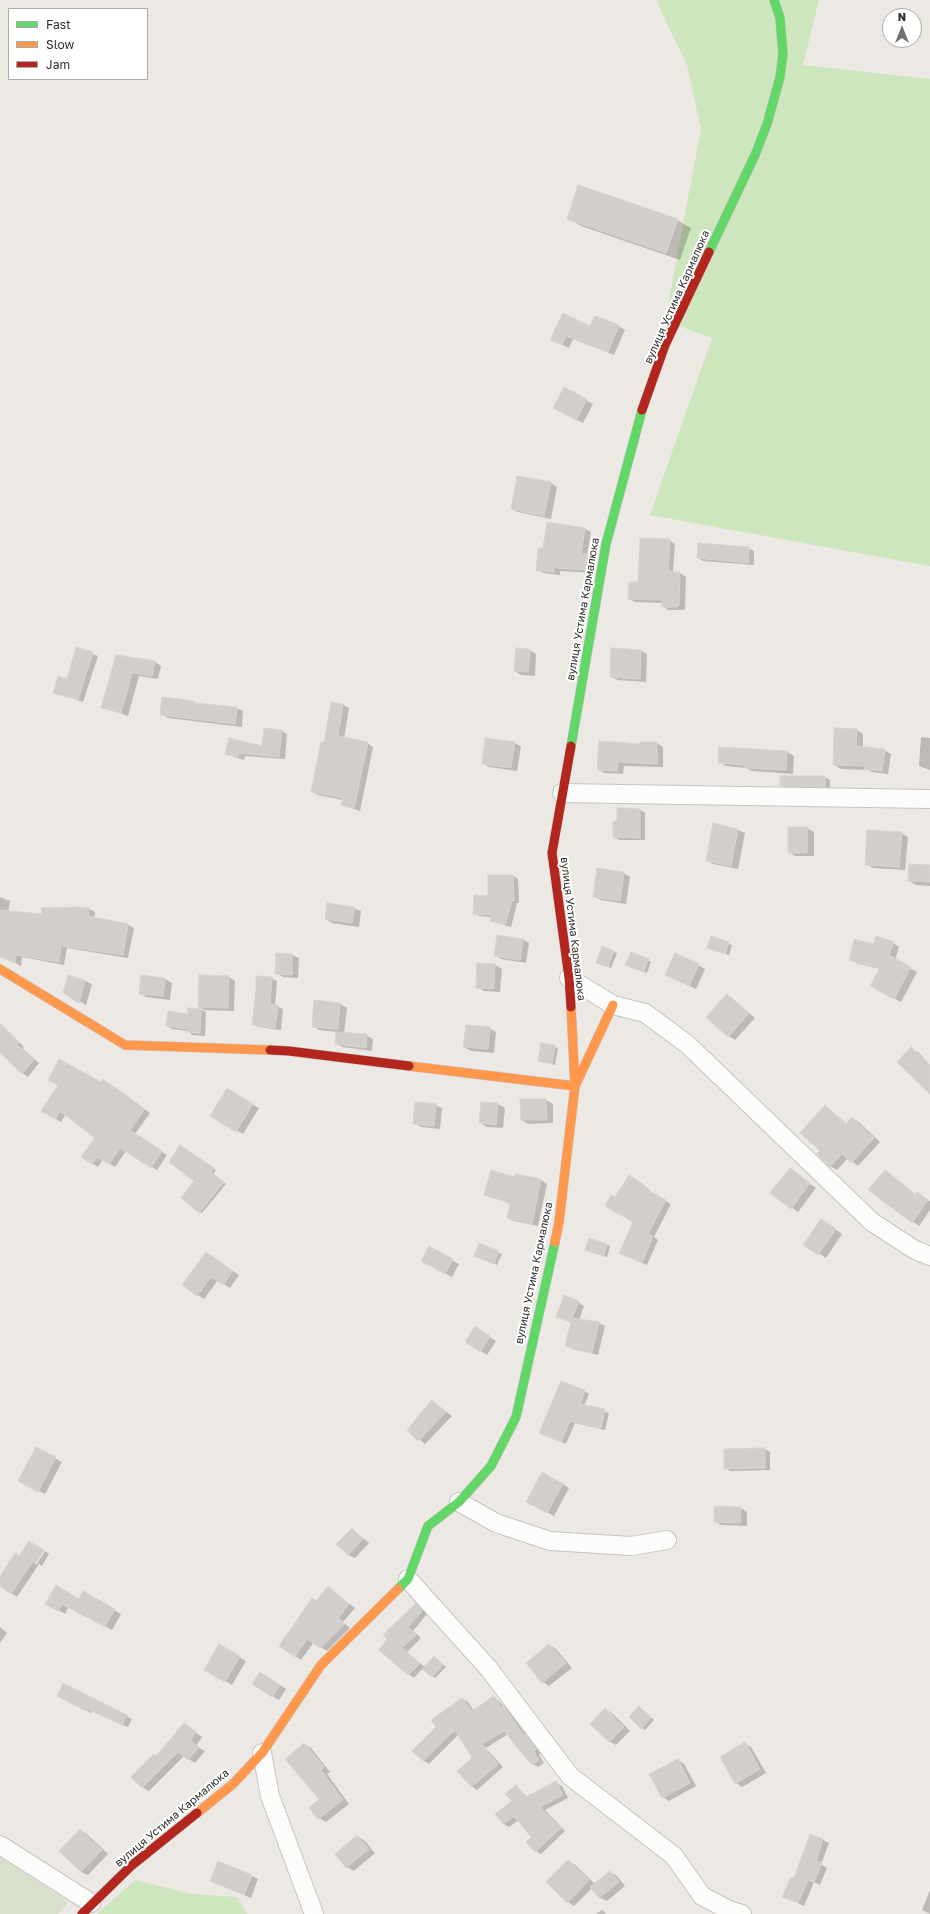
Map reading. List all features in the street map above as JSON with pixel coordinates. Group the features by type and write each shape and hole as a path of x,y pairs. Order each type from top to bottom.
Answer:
{"street":[{"name":"вулиця Устима Кармалюка","path":"87,1909 131,1866 233,1784 262,1753 321,1665 408,1578 428,1526 459,1502 491,1466 516,1417 559,1222 575,1086 569,978 552,853 606,544 641,414 666,346 755,155 773,102 780,77 783,54 780,18 774,0"},
{"path":"562,793 930,799"},
{"path":"0,969 125,1045 289,1051 575,1086 613,1005"},
{"path":"569,978 613,1005 645,1014 688,1044 872,1222 915,1250 930,1256"},
{"path":"459,1502 496,1522 550,1541 631,1546 667,1540"},
{"path":"408,1578 489,1669 570,1776 674,1856 702,1896 729,1910 742,1914"},
{"path":"262,1753 270,1796 314,1914"},
{"path":"0,1845 87,1909"}],"green space":[{"path":"656,0 819,0 803,65 930,79 930,566 650,515 712,338 665,321 701,129 687,65"},
{"path":"0,1856 69,1902 58,1914 0,1914"},
{"path":"135,1880 192,1894 237,1897 247,1914 97,1914"}],"building":[{"path":"578,185 678,219 666,253 567,219"},
{"path":"563,313 590,326 595,316 619,325 608,352 566,336 562,345 550,340"},
{"path":"564,387 587,399 576,420 553,408"},
{"path":"517,476 551,482 544,516 511,509"},
{"path":"547,522 585,528 581,554 592,554 589,570 554,568 554,572 536,571 538,548 543,548"},
{"path":"640,538 670,539 668,572 680,572 679,605 677,607 662,607 662,600 628,599 629,582 638,582"},
{"path":"698,543 749,547 748,563 697,558"},
{"path":"76,647 93,652 78,700 53,693 58,676 67,679"},
{"path":"516,648 530,649 528,672 514,671"},
{"path":"611,648 641,650 640,679 610,677"},
{"path":"116,655 155,661 152,676 132,673 121,713 101,708"},
{"path":"162,697 195,701 195,703 237,707 235,724 160,715"},
{"path":"331,702 343,704 338,736 368,742 354,808 341,805 343,798 311,792 321,742 324,743"},
{"path":"264,728 282,730 279,757 239,753 238,757 225,754 229,738 262,746"},
{"path":"834,728 857,729 856,746 885,749 882,771 864,769 865,766 833,765"},
{"path":"485,738 515,742 511,768 482,764"},
{"path":"599,741 640,744 640,742 657,742 657,764 618,762 617,771 597,770"},
{"path":"719,747 787,751 786,770 745,768 745,765 718,763"},
{"path":"780,776 825,776 825,787 780,786"},
{"path":"617,808 640,809 640,838 613,837 613,821 617,821"},
{"path":"713,823 738,829 731,866 706,861"},
{"path":"788,827 808,827 807,853 788,853"},
{"path":"867,830 902,832 899,867 865,865"},
{"path":"909,864 930,865 930,882 908,881"},
{"path":"597,868 624,872 620,901 593,897"},
{"path":"488,875 513,875 514,901 512,901 505,925 490,921 492,915 473,914 474,895 488,896"},
{"path":"327,903 355,907 352,923 325,919"},
{"path":"41,908 89,908 88,916 128,924 123,955 61,946 59,962 16,955 15,963 0,957 0,910 42,914"},
{"path":"497,935 523,939 520,960 494,956"},
{"path":"711,936 729,942 725,954 707,948"},
{"path":"876,936 894,942 889,955 911,967 894,999 870,986 880,968 849,960 854,939 873,944"},
{"path":"602,946 614,951 608,967 596,963"},
{"path":"631,952 649,959 643,972 625,965"},
{"path":"276,953 292,954 292,975 275,974"},
{"path":"675,953 699,964 689,986 665,975"},
{"path":"477,963 495,964 494,989 476,988"},
{"path":"68,975 85,980 79,1003 63,993"},
{"path":"141,975 165,978 163,996 139,994"},
{"path":"199,975 229,976 228,1008 198,1007"},
{"path":"256,976 272,977 270,1004 278,1005 275,1028 252,1025 256,992"},
{"path":"727,994 749,1013 728,1037 706,1017"},
{"path":"314,1000 340,1003 338,1029 312,1027"},
{"path":"188,1008 201,1009 200,1033 186,1032 187,1029 166,1026 168,1011 187,1014"},
{"path":"0,1024 19,1043 17,1045 34,1059 22,1074 0,1052"},
{"path":"466,1025 490,1027 488,1049 463,1047"},
{"path":"336,1032 367,1034 366,1048 335,1044"},
{"path":"541,1043 555,1045 552,1064 538,1061"},
{"path":"911,1047 930,1066 930,1094 897,1062"},
{"path":"59,1059 101,1082 103,1079 145,1109 130,1130 162,1151 151,1168 120,1148 109,1164 97,1157 92,1164 81,1157 95,1138 60,1111 55,1119 41,1111 58,1085 48,1080"},
{"path":"227,1088 253,1104 236,1132 210,1116"},
{"path":"520,1099 546,1099 547,1120 521,1120"},
{"path":"415,1102 436,1104 434,1126 413,1124"},
{"path":"481,1102 498,1103 496,1125 479,1123"},
{"path":"825,1105 846,1124 852,1117 874,1138 851,1163 842,1154 830,1167 817,1154 820,1151 800,1133"},
{"path":"180,1145 214,1168 211,1172 224,1182 199,1213 181,1198 194,1181 169,1162"},
{"path":"790,1168 810,1183 791,1209 770,1193"},
{"path":"491,1170 515,1177 516,1174 541,1179 532,1224 507,1218 510,1203 484,1195"},
{"path":"885,1170 916,1195 917,1192 928,1200 912,1223 868,1190"},
{"path":"629,1175 646,1186 644,1188 666,1200 648,1234 653,1236 642,1263 619,1253 633,1222 605,1206 611,1195 615,1197"},
{"path":"821,1219 836,1229 818,1255 803,1245"},
{"path":"589,1238 607,1244 604,1256 585,1250"},
{"path":"479,1243 499,1251 494,1264 474,1256"},
{"path":"429,1246 453,1259 445,1274 421,1261"},
{"path":"206,1252 233,1271 223,1285 211,1277 197,1296 182,1285"},
{"path":"564,1295 579,1301 572,1318 599,1322 592,1353 565,1346 571,1322 556,1317"},
{"path":"475,1326 490,1336 480,1352 465,1342"},
{"path":"561,1381 585,1390 580,1404 605,1409 601,1428 570,1421 561,1442 539,1433"},
{"path":"432,1400 446,1412 418,1441 407,1430"},
{"path":"36,1447 56,1457 38,1492 18,1481"},
{"path":"765,1448 765,1468 724,1469 724,1449"},
{"path":"542,1472 563,1484 547,1513 526,1502"},
{"path":"714,1506 741,1507 740,1523 714,1522"},
{"path":"352,1528 363,1539 348,1555 336,1544"},
{"path":"29,1541 44,1550 36,1563 33,1561 11,1594 0,1586 0,1576 15,1553 19,1556"},
{"path":"56,1585 79,1599 83,1591 115,1609 105,1627 62,1604 58,1611 45,1604"},
{"path":"328,1586 349,1604 338,1618 345,1624 320,1648 307,1639 295,1657 279,1646 312,1598 316,1601"},
{"path":"416,1603 422,1611 408,1627 416,1635 402,1648 419,1663 408,1675 379,1650 387,1639 383,1635"},
{"path":"219,1644 240,1656 225,1682 204,1670"},
{"path":"549,1644 566,1663 542,1683 526,1663"},
{"path":"434,1656 443,1665 432,1677 422,1669"},
{"path":"260,1672 280,1685 272,1697 252,1684"},
{"path":"63,1683 127,1715 122,1725 87,1709 86,1711 57,1696"},
{"path":"494,1696 501,1707 503,1705 524,1736 525,1735 537,1749 534,1752 539,1760 532,1765 504,1731 482,1744 498,1764 471,1787 457,1771 472,1758 455,1730 423,1761 412,1751 436,1727 431,1720 462,1698 472,1711"},
{"path":"639,1706 651,1718 641,1729 629,1717"},
{"path":"605,1708 624,1727 609,1742 590,1724"},
{"path":"184,1723 196,1732 190,1741 199,1747 188,1760 178,1752 142,1788 131,1777 154,1754 156,1756"},
{"path":"745,1742 760,1769 735,1784 720,1757"},
{"path":"304,1743 324,1767 321,1770 343,1800 318,1819 309,1808 319,1799 285,1759"},
{"path":"678,1759 690,1783 662,1798 649,1774"},
{"path":"556,1781 563,1795 540,1807 561,1828 535,1852 526,1842 531,1837 514,1816 503,1824 495,1814 512,1801 505,1794 516,1785 526,1797"},
{"path":"80,1829 102,1850 81,1872 59,1851"},
{"path":"810,1834 823,1839 816,1861 822,1863 814,1882 808,1880 798,1903 782,1897 791,1877 794,1878"},
{"path":"357,1835 369,1849 346,1868 335,1854"},
{"path":"568,1860 589,1880 567,1903 546,1882"},
{"path":"218,1861 252,1875 244,1895 210,1881"},
{"path":"610,1871 619,1882 599,1898 590,1887"}],"traffic: fast":[{"path":"709,252 755,155 767,124 780,77 783,54 780,18 774,0"},
{"path":"571,746 606,544 642,410"},
{"path":"398,1589 408,1579 428,1526 459,1502 491,1466 516,1417 555,1242"}],"traffic: slow":[{"path":"0,969 125,1045 270,1050"},
{"path":"409,1066 575,1086 613,1005"},
{"path":"555,1242 559,1222 575,1086 571,1007"},
{"path":"197,1813 233,1784 262,1753 321,1665 398,1589"}],"traffic: jam":[{"path":"642,410 665,345 709,252"},
{"path":"571,746 552,853 569,978 571,1007"},
{"path":"270,1050 409,1066"},
{"path":"82,1914 131,1866 197,1813"}]}
